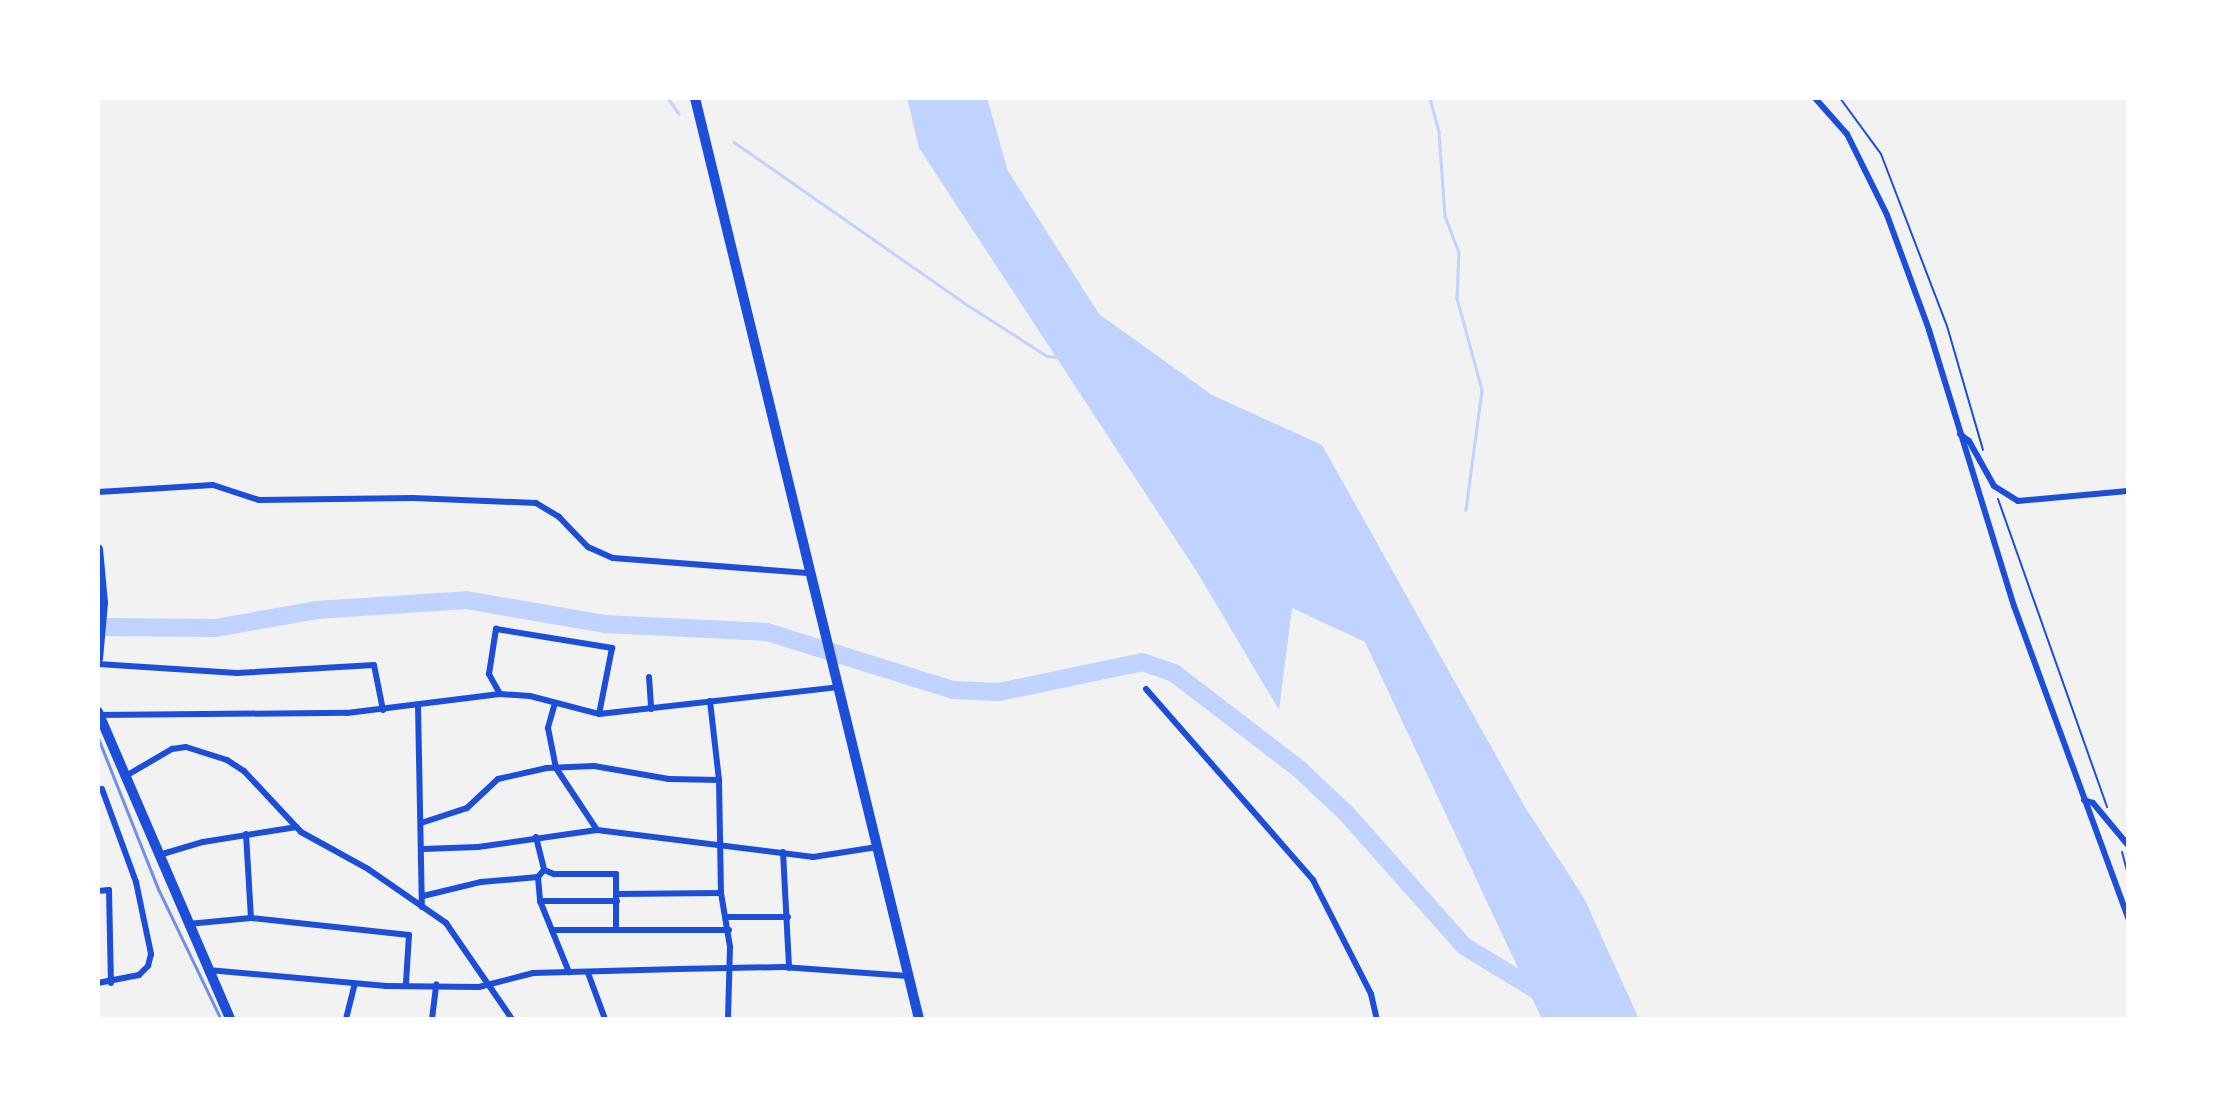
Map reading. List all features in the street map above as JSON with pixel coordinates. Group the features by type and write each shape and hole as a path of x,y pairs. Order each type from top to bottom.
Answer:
{"highway":[{"path":"695,98 919,1019"}],"main road":[{"path":"98,549 103,603 98,661"},
{"path":"98,714 230,1019"}],"street":[{"path":"1815,98 1847,134 1866,166 1930,330 2014,606 2128,918"},
{"path":"1960,435 1969,441 1994,486 2018,501 2128,491"},
{"path":"98,492 213,485 259,500 386,498 536,503 559,517 588,547 613,558 810,573"},
{"path":"500,694 489,674 496,629 612,648 598,714"},
{"path":"98,661 237,673 374,665 383,710"},
{"path":"649,677 651,709"},
{"path":"98,714 383,710 500,694 555,703 598,714 838,687"},
{"path":"1146,689 1313,880 1371,995 1377,1019"},
{"path":"710,701 719,780 721,893 729,930 728,1019"},
{"path":"555,703 548,729 556,768 597,830"},
{"path":"418,705 423,849 422,907"},
{"path":"124,777 172,749 195,748 244,771 297,827 446,923 512,1019"},
{"path":"421,823 467,808 498,779 556,768 594,766 669,779 719,780"},
{"path":"98,791 102,789 136,882 151,949 143,973 111,983 98,983"},
{"path":"2084,800 2093,803 2128,845"},
{"path":"159,855 246,834 297,827"},
{"path":"423,849 478,847 597,830 719,843 813,857 877,847"},
{"path":"246,834 251,918"},
{"path":"536,837 544,870"},
{"path":"783,852 789,968"},
{"path":"423,896 481,882 538,877 544,870"},
{"path":"544,870 554,874 616,874 616,930"},
{"path":"538,877 540,901 569,972"},
{"path":"98,891 109,890 111,983"},
{"path":"540,901 721,893"},
{"path":"726,917 788,917"},
{"path":"188,924 251,918 409,935 406,983"},
{"path":"552,930 729,930"},
{"path":"208,971 355,984 488,985 533,973 730,968 789,968 908,976"},
{"path":"587,973 605,1019"},
{"path":"346,1019 355,984"},
{"path":"432,1019 436,984"}],"water":[{"path":"907,98 987,98 1008,171 1099,314 1212,395 1322,445 1525,807 1584,898 1639,1019 1542,1019 1365,642 1292,608 1279,710 1197,572 919,148"}],"waterway":[{"path":"668,98 679,114"},
{"path":"1430,98 1439,132 1445,216 1459,252 1457,298 1482,390 1466,510"},
{"path":"734,142 963,302 1047,356 1056,357"},
{"path":"98,627 215,628 317,610 466,600 605,624 767,632 953,690 999,692 1142,662 1174,673 1299,769 1346,813 1464,946 1584,1019"}],"railway":[{"path":"98,737 159,890 221,1019"}]}
